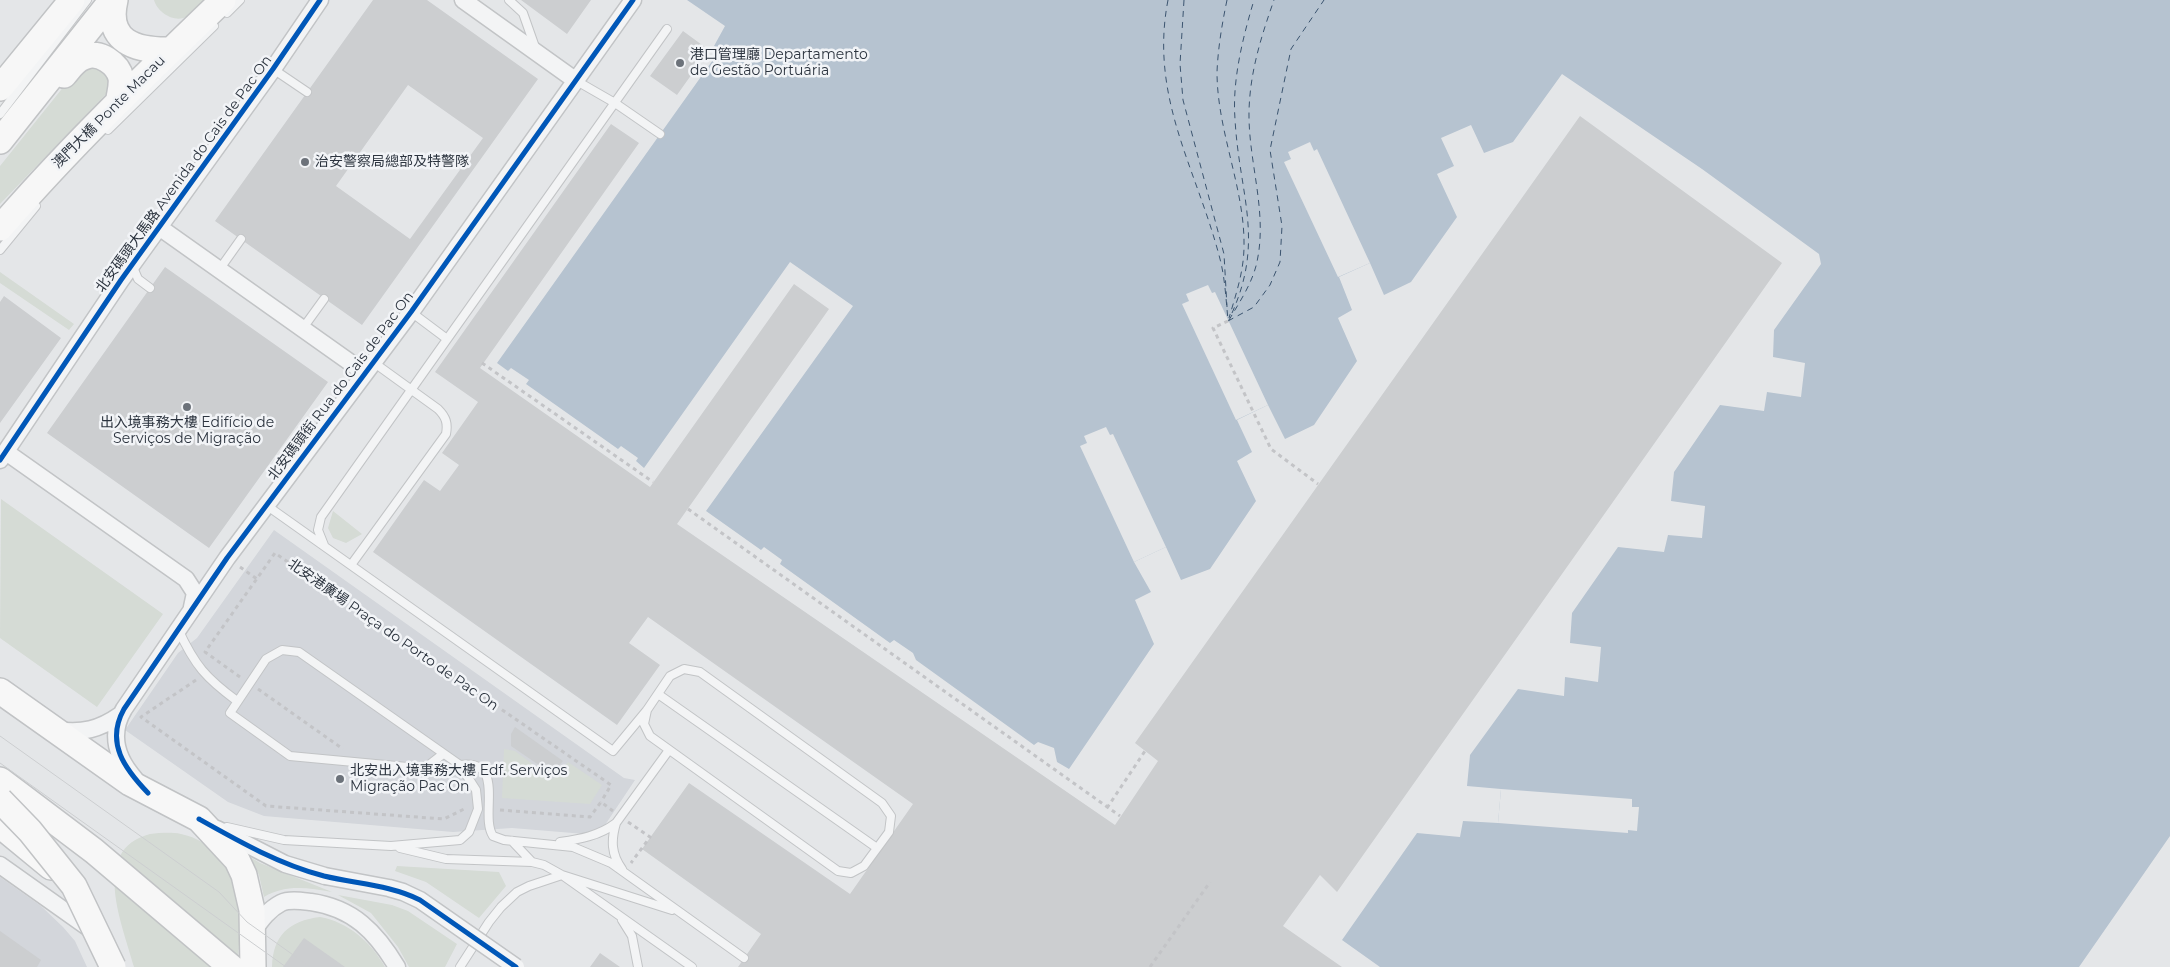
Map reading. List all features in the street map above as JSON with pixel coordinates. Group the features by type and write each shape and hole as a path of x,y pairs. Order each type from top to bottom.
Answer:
{"main road":[{"path":"0,88 72,0"},
{"path":"2,129 114,0"},
{"path":"114,0 112,15 114,24 119,35 127,43 151,50 170,50"},
{"name":"澳門大橋 Ponte Macau","path":"0,228 120,98 223,0"},
{"path":"2,129 35,110 74,63 84,56 90,55 111,62 121,78 120,98"},
{"path":"0,692 11,705 52,729 148,793 200,819 237,860 244,875 250,896 254,930 253,967"},
{"path":"0,780 94,851 231,967"},
{"path":"0,800 30,831 74,886 114,967"},
{"path":"0,825 38,856 70,887 92,917 114,967"}],"street":[{"name":"北安碼頭大馬路 Avenida do Cais de Pac On","path":"3,456 121,280 135,272 159,227 273,69 320,0"},
{"path":"463,0 575,80"},
{"name":"北安碼頭街 Rua do Cais de Pac On","path":"52,729 84,732 106,725 120,715 227,558 411,312 633,0"},
{"path":"159,227 303,328 369,368"},
{"path":"3,456 186,579 195,593 191,610"},
{"name":"北安碼頭街 Rua do Cais de Pac On","path":"120,715 116,740 120,758 148,793"},
{"path":"200,819 245,846 285,864 325,876 403,892 420,900 516,967"},
{"path":"0,865 103,939"},
{"path":"254,930 267,913 282,903 300,900 337,907 356,918 372,933 386,948 396,967"}],"lane":[{"path":"2,129 87,0"},
{"path":"100,138 240,0"},
{"path":"509,0 523,13 534,47 542,56"},
{"path":"327,548 318,530 321,517 667,29"},
{"path":"273,69 307,92"},
{"path":"575,80 615,103 660,134"},
{"path":"0,250 43,197"},
{"path":"219,270 241,239"},
{"path":"135,272 150,288"},
{"path":"303,328 324,299"},
{"path":"411,312 447,339"},
{"path":"351,565 446,434 448,427 444,414 412,390 369,368"},
{"path":"266,505 613,750 646,710 670,676 684,669 700,672 882,803 891,816 892,824 889,832 864,866 858,871 844,873 838,871 650,736 646,730 644,717 646,710"},
{"path":"178,629 188,651 204,675 238,701"},
{"path":"200,819 284,840 391,846 460,840 472,826 478,808 476,790 460,765 299,652 291,650 273,653 266,659 230,713 290,756 418,768 429,765 443,754"},
{"path":"658,694 877,848"},
{"path":"550,843 606,832 619,820 669,750"},
{"path":"460,765 472,764 483,771 489,789 489,829 492,836 512,841 550,843 588,852 611,863 744,958"},
{"path":"619,820 612,836 612,849 616,862 624,872"},
{"path":"512,841 532,862"},
{"path":"391,846 446,859 532,862 544,865 562,875 692,967"},
{"path":"460,967 488,922 517,892 528,886 562,875 680,912"},
{"path":"613,912 624,922 632,936 638,967"}],"path":[{"path":"1228,321 1213,328 1272,449 1318,484"},
{"path":"482,363 653,482"},
{"path":"688,509 1120,816"},
{"path":"227,558 257,579"},
{"path":"222,664 141,717 266,806 444,819 464,807 478,808"},
{"path":"1108,808 1145,751"},
{"path":"490,810 590,817 601,802 619,820 650,837 624,872"},
{"path":"1150,967 1210,882"}],"shaded area":[{"path":"154,0 205,0 189,16 176,19 162,12"},
{"path":"81,65 106,67 111,86 107,93 0,204 0,166"},
{"path":"0,272 74,324 69,330 0,283"},
{"path":"1,499 163,614 97,707 0,638"},
{"path":"333,511 362,534 346,543 333,538 328,528"},
{"path":"274,530 624,778 635,780 605,825 597,831 585,834 512,828 453,832 264,816 228,802 125,730 178,653 197,638"},
{"path":"504,749 515,751 553,779 568,762 602,785 590,804 502,798"},
{"path":"173,833 192,837 212,850 228,868 238,890 240,902 238,967 134,967 118,911 115,872 120,856 131,843 150,834"},
{"path":"250,857 260,863 332,892 297,888 281,890 264,897 259,875"},
{"path":"397,866 499,872 506,886 479,918 426,882 395,871"},
{"path":"0,877 41,906 63,927 75,941 87,967 0,967"},
{"path":"338,895 392,905 408,911 457,944 445,967 409,967 398,947 371,913"},
{"path":"320,917 349,928 373,949 385,967 272,967 273,956 279,938 291,926"}],"water":[{"path":"687,0 2170,0 2170,836 2079,967 1380,967 1342,940 1417,833 1460,837 1463,821 1498,823 1501,789 1467,786 1470,755 1518,689 1564,696 1565,677 1598,682 1601,647 1570,643 1572,613 1618,547 1664,552 1668,535 1702,538 1705,506 1671,501 1674,472 1720,405 1764,411 1767,392 1801,397 1805,363 1773,357 1774,330 1821,264 1819,254 1702,169 1562,74 1513,142 1484,153 1471,125 1441,138 1454,166 1437,174 1457,217 1411,282 1384,295 1370,263 1339,277 1352,310 1338,318 1357,361 1314,425 1285,439 1268,405 1237,420 1252,452 1237,461 1256,501 1210,569 1181,580 1166,547 1134,562 1151,592 1135,600 1154,644 1069,769 1057,762 1054,748 1038,742 1034,745 916,660 913,653 894,640 890,643 780,564 782,560 764,547 761,550 706,511 853,306 790,262 644,468 636,461 638,458 621,446 618,449 526,384 529,380 511,368 508,371 497,363 720,50 714,46 725,26"}],"pier":[{"path":"1310,142 1314,151 1317,149 1370,263 1338,277 1284,162 1291,159 1288,152"},
{"path":"1208,285 1212,293 1215,292 1268,405 1236,420 1182,304 1189,301 1186,294"},
{"path":"1106,427 1110,435 1113,434 1166,547 1134,562 1080,446 1087,443 1084,436"},
{"path":"1501,789 1632,799 1632,807 1639,807 1637,831 1628,830 1628,833 1498,823"}],"building":[{"name":"治安警察局總部及特警隊","path":"373,0 427,0 538,79 362,325 215,221","holes":["408,85 483,138 410,239 336,186"]},
{"path":"521,0 591,0 567,34"},
{"name":"港口管理廳 Departamento de Gestão Portuária","path":"683,31 709,50 677,95 650,76"},
{"path":"1580,116 1782,263 1337,892 1320,875 1283,926 1342,967 738,967 761,934 642,849 689,783 850,894 913,804 648,617 629,643 660,665 617,725 373,552 424,480 440,491 459,465 442,453 478,402 435,372 611,124 639,143 480,368 650,487 794,284 829,309 677,524 1115,825 1158,761 1135,743"},
{"name":"出入境事務大樓 Edifício de Serviços de Migração","path":"165,267 328,382 209,548 47,433"},
{"path":"4,296 61,338 0,423 0,302"},
{"path":"515,727 563,761 552,774 511,746 511,734"},
{"path":"0,931 41,960 37,967 0,967"},
{"path":"304,938 345,967 283,967"},
{"path":"600,953 620,967 590,967"}],"ferry route":[{"path":"1168,0 1164,36 1165,69 1170,101 1178,132 1220,259 1228,320"},
{"path":"1184,0 1180,64 1183,100 1224,254 1227,307"},
{"path":"1227,0 1218,54 1218,94 1240,203 1244,246 1241,273 1229,318"},
{"path":"1232,313 1242,286 1249,239 1237,146 1235,89 1242,44 1254,0"},
{"path":"1229,320 1251,280 1256,266 1259,247 1259,208 1249,111 1257,55 1274,0"},
{"path":"1228,321 1254,307 1270,285 1280,262 1282,226 1270,150 1291,49 1324,0"}],"tram line":[{"path":"0,736 219,892 247,922 310,967"},
{"path":"0,763 286,967"}],"cycle path":[{"path":"0,460 121,280 273,69 320,0"},
{"path":"148,793 132,775 120,755 116,733 124,709 227,558 411,312 633,0"},
{"path":"199,819 275,859 307,871 397,891 420,900 516,967"}],"place":[{"name":"港口管理廳 Departamento de Gestão Portuária","path":"680,63"},
{"name":"治安警察局總部及特警隊","path":"305,162"},
{"name":"出入境事務大樓 Edifício de Serviços de Migração","path":"187,407"},
{"name":"北安出入境事務大樓 Edf. Serviços Migração Pac On","path":"340,779"}]}
